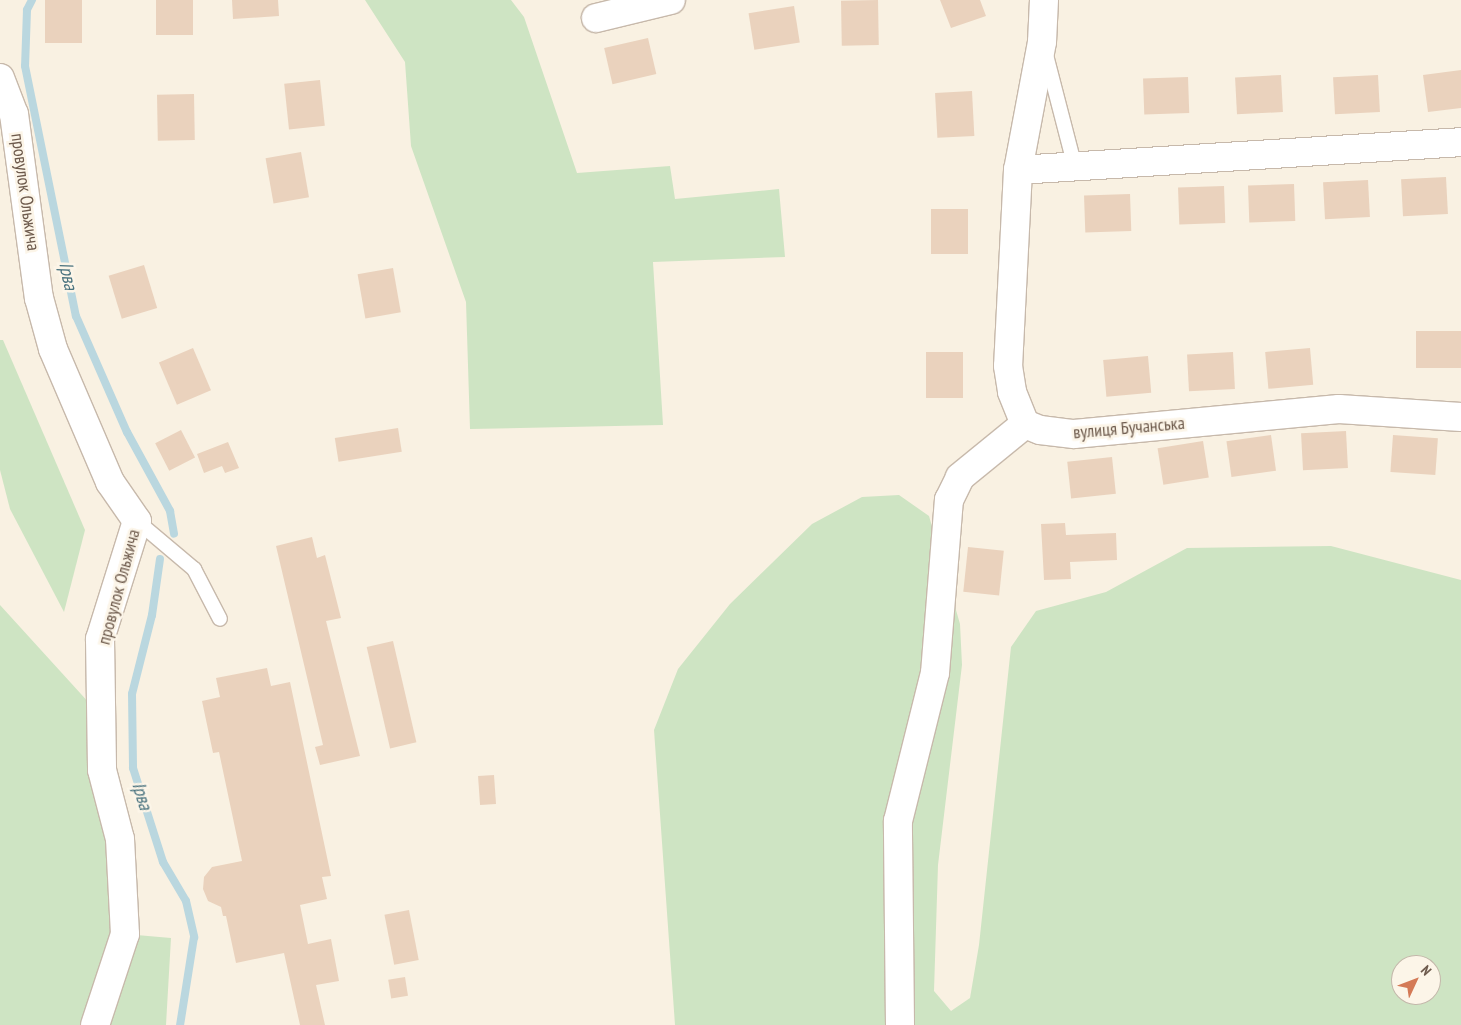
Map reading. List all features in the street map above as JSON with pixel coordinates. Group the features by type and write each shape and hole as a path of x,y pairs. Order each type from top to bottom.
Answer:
{"street":[{"path":"596,18 671,0"},
{"path":"900,1025 898,821 935,673 949,500 960,477 1025,424 1012,392 1008,366 1018,170 1042,42 1044,0"},
{"name":"провулок Ольжича","path":"0,78 14,114 39,298 53,349 110,482 136,521 100,639 102,770 120,839 125,934 95,1025"},
{"path":"1018,170 1461,142"},
{"name":"вулиця Бучанська","path":"1025,424 1040,430 1074,434 1340,409 1461,416"}],"lane":[{"path":"1042,42 1075,167"},
{"path":"136,521 194,569 220,619"}],"green space":[{"path":"365,0 511,0 524,17 577,173 670,166 675,199 779,189 785,257 653,262 663,425 470,429 466,302 411,146 405,62"},
{"path":"0,340 3,340 85,530 64,612 10,509 0,470"},
{"path":"899,495 929,516 960,624 962,665 938,865 934,991 951,1011 970,998 979,945 1011,647 1036,611 1106,592 1187,548 1331,546 1461,580 1461,1025 675,1025 654,730 678,669 730,604 812,524 862,497"},
{"path":"0,605 101,716 125,934 171,938 166,1025 0,1025"}],"building":[{"path":"45,0 82,0 82,43 45,43"},
{"path":"156,0 193,0 193,35 156,35"},
{"path":"232,0 278,0 279,16 233,19"},
{"path":"878,0 879,45 842,46 841,1"},
{"path":"940,0 980,0 986,16 951,28"},
{"path":"794,6 800,43 754,50 749,13"},
{"path":"648,38 656,74 612,84 604,48"},
{"path":"1461,70 1461,108 1428,112 1423,75"},
{"path":"1281,75 1283,112 1237,114 1235,77"},
{"path":"1378,75 1380,112 1335,114 1333,77"},
{"path":"1188,77 1189,113 1144,115 1143,79"},
{"path":"320,80 325,126 289,130 284,84"},
{"path":"972,91 974,136 937,138 935,93"},
{"path":"194,94 195,140 158,141 157,95"},
{"path":"301,152 309,197 274,204 266,158"},
{"path":"1446,177 1448,214 1403,216 1401,179"},
{"path":"1368,180 1370,217 1325,219 1323,182"},
{"path":"1294,184 1295,221 1249,223 1248,186"},
{"path":"1224,186 1225,223 1179,225 1178,188"},
{"path":"1130,194 1131,231 1085,233 1084,196"},
{"path":"931,209 968,209 968,254 931,254"},
{"path":"144,265 157,308 122,319 109,276"},
{"path":"393,268 401,312 365,319 358,274"},
{"path":"1416,331 1461,331 1461,368 1416,368"},
{"path":"193,348 211,390 177,405 159,362"},
{"path":"1310,348 1313,385 1268,389 1265,352"},
{"path":"926,352 963,352 963,398 926,398"},
{"path":"1233,352 1235,389 1189,391 1187,354"},
{"path":"1148,356 1151,393 1106,397 1103,360"},
{"path":"398,428 402,452 339,462 335,438"},
{"path":"181,430 195,458 169,471 155,443"},
{"path":"1346,431 1348,468 1303,470 1301,433"},
{"path":"1271,435 1276,471 1231,477 1226,441"},
{"path":"1393,435 1438,438 1435,475 1390,472"},
{"path":"1203,441 1209,478 1163,485 1158,448"},
{"path":"228,442 239,468 225,473 222,466 204,473 197,454"},
{"path":"1112,457 1116,494 1071,499 1067,462"},
{"path":"1065,523 1066,535 1116,533 1117,560 1070,562 1071,579 1044,580 1041,524"},
{"path":"312,537 317,558 325,555 341,618 326,621 360,756 320,765 315,747 323,745 276,546"},
{"path":"968,547 1004,551 999,596 963,592"},
{"path":"393,641 416,742 390,748 367,647"},
{"path":"267,668 271,686 290,682 331,876 322,877 327,899 300,905 308,944 331,939 339,981 316,985 325,1025 300,1025 284,953 236,963 226,916 223,916 221,907 208,901 203,889 204,877 212,867 242,861 219,752 213,753 202,701 220,697 216,678"},
{"path":"494,775 496,804 480,805 478,776"},
{"path":"409,910 419,960 394,965 384,915"},
{"path":"405,977 408,996 391,998 388,980"}],"waterway":[{"name":"Ірва","path":"32,0 27,10 25,66 76,316 127,432 170,511 174,534"},
{"name":"Ірва","path":"160,559 152,615 132,694 133,768 163,862 186,901 194,937 180,1025"}]}
